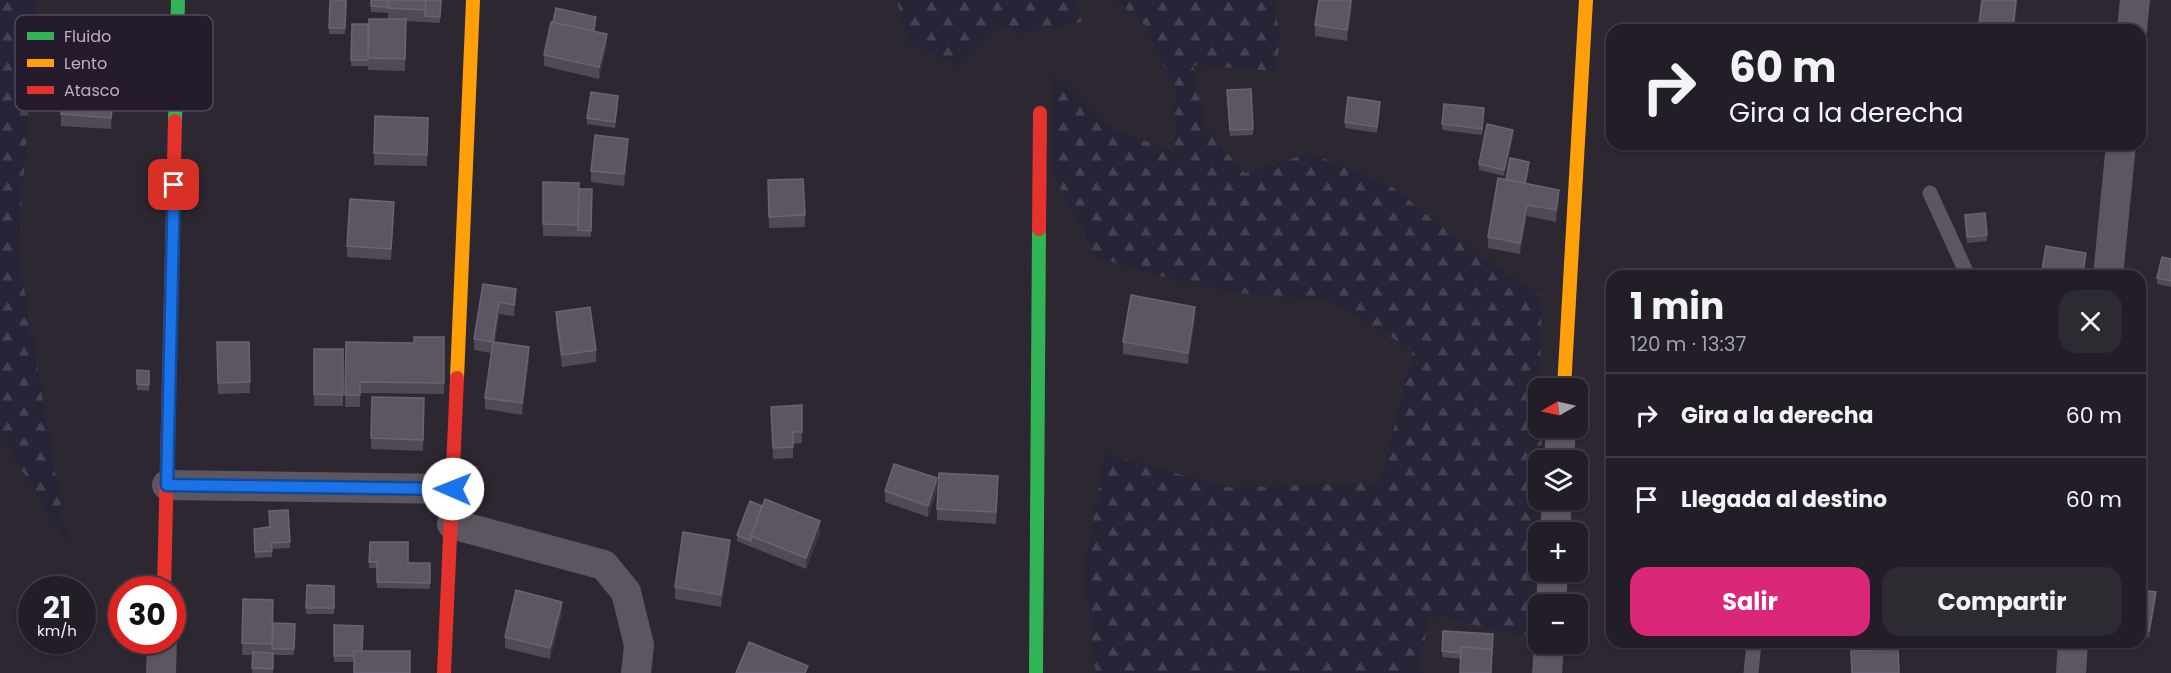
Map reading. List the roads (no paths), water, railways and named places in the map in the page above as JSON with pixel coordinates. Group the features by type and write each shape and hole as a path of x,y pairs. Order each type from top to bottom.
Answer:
{"street":[{"path":"178,0 178,15"},
{"path":"444,673 473,0"},
{"path":"1565,378 1586,0"},
{"path":"2133,24 2135,0"},
{"path":"164,576 175,111"},
{"path":"1036,673 1040,113"},
{"path":"2109,270 2120,150"},
{"path":"167,485 453,489"},
{"path":"452,524 604,566 627,592 639,645 636,673"},
{"path":"2070,673 2072,648"},
{"path":"162,654 162,673"},
{"path":"1547,673 1548,654"}],"lane":[{"path":"1930,193 1965,270"},
{"path":"1750,673 1753,648"}]}
